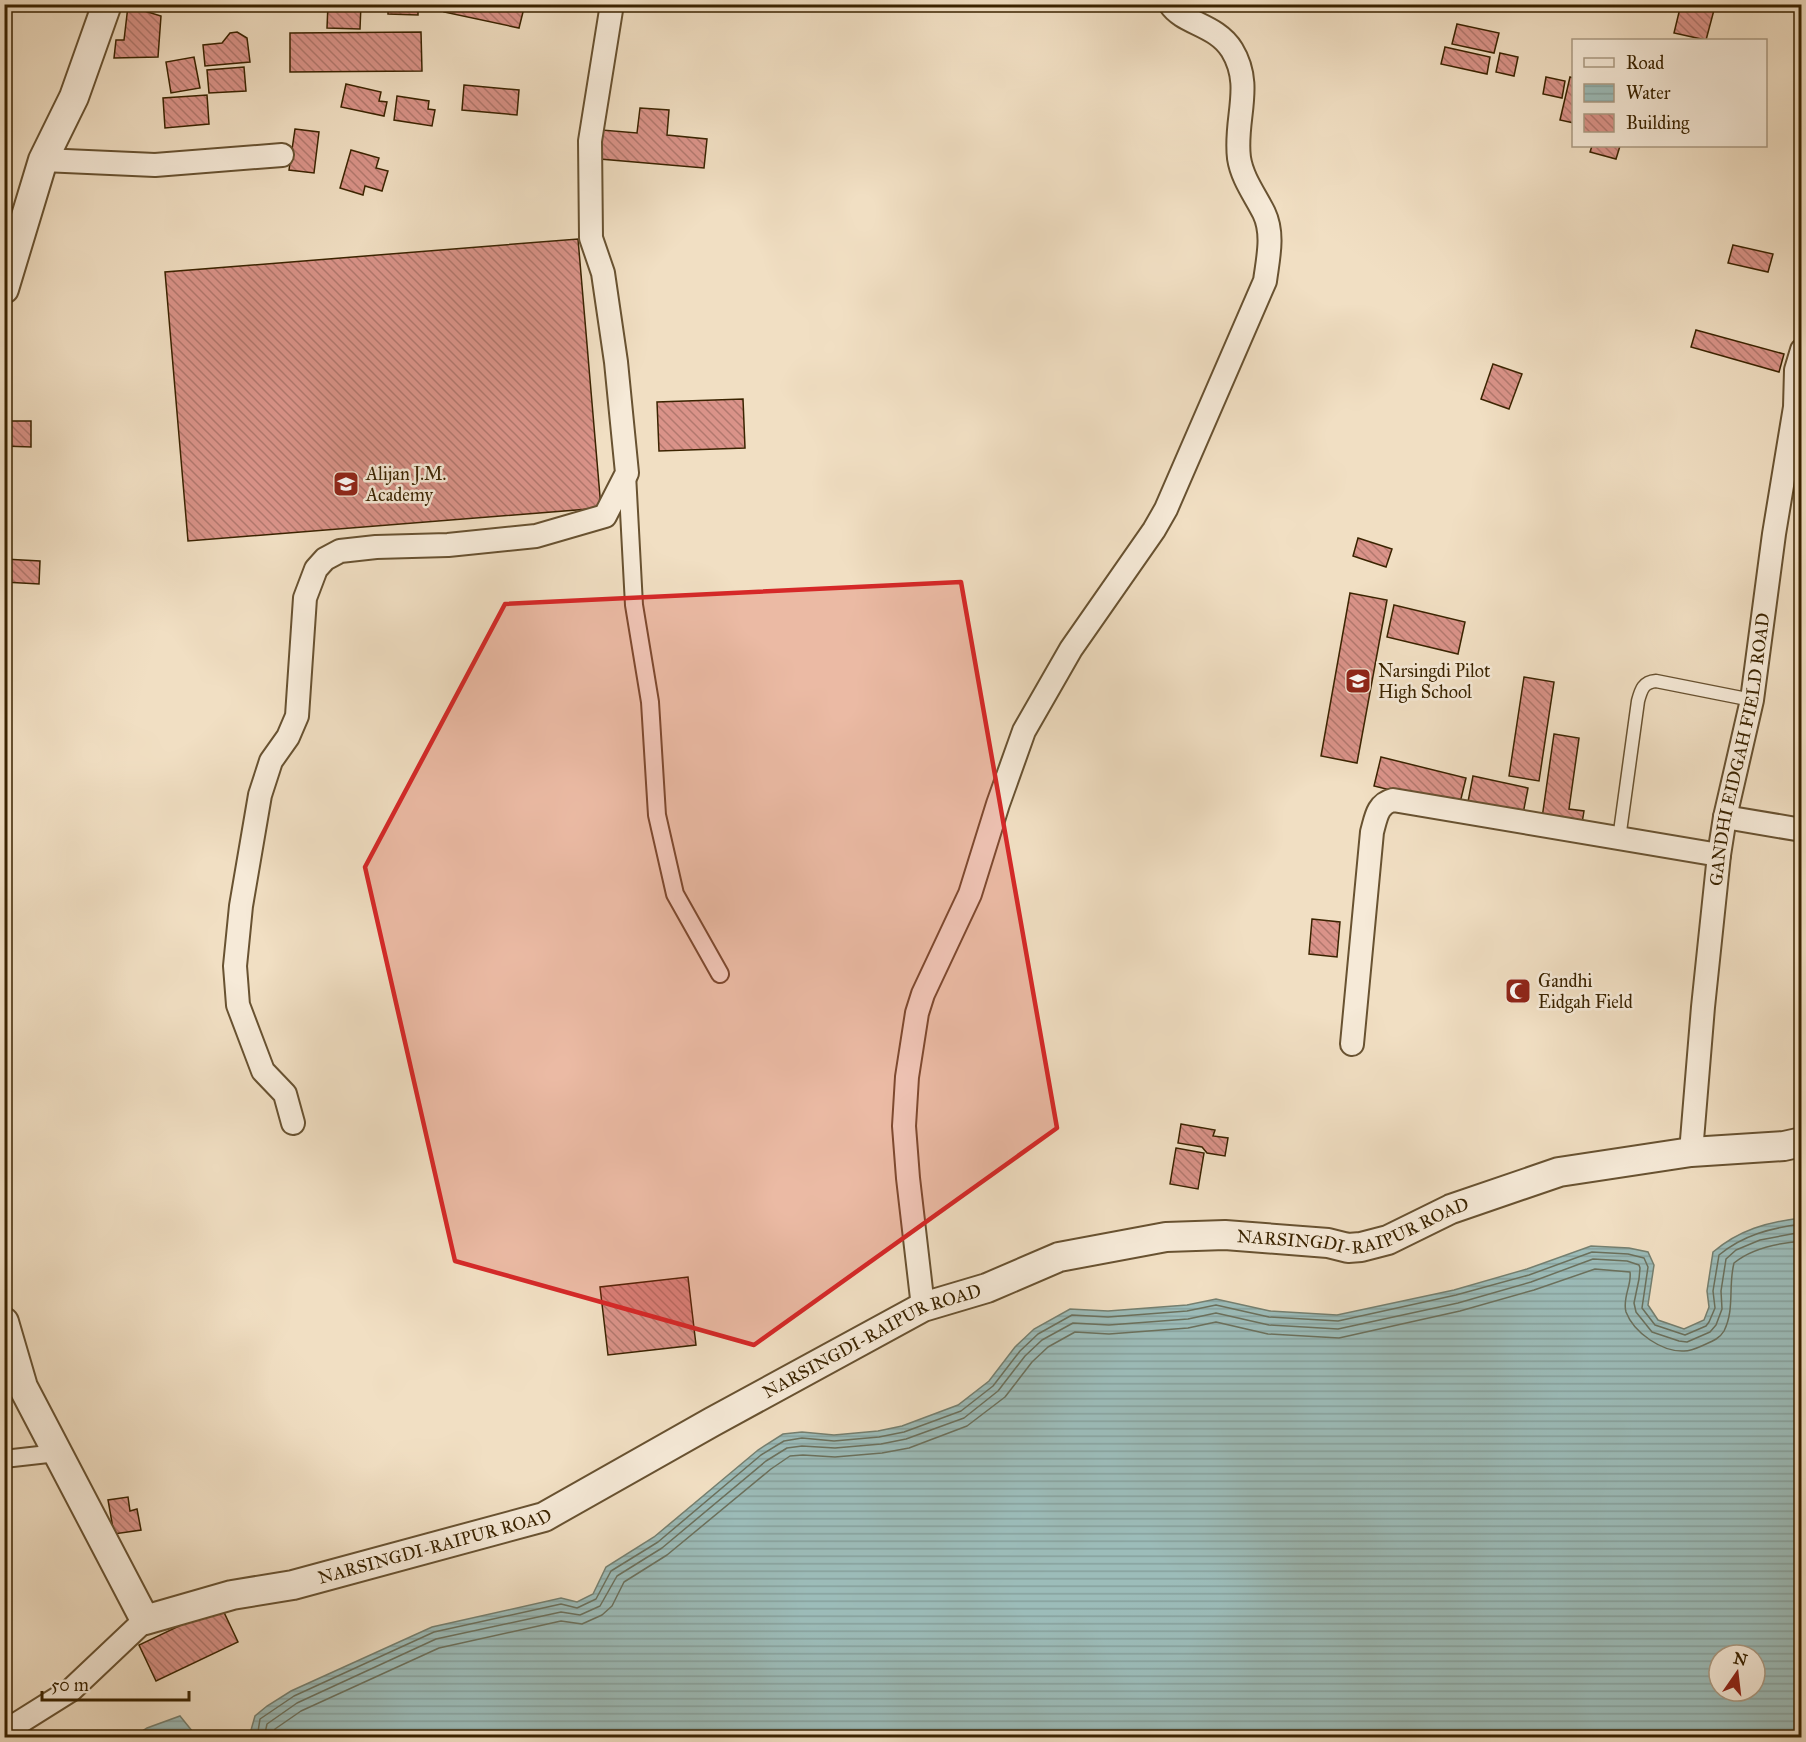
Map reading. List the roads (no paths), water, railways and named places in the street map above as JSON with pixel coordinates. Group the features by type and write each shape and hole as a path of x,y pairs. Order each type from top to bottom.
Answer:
{"street":[{"path":"4,289 43,160 74,97 107,4"},
{"path":"612,4 590,141 591,238 603,273 616,362 627,473 634,605 650,702 657,815 675,894 720,974"},
{"path":"923,1307 904,1126 906,1077 916,1013 970,894 1024,731 1071,649 1154,530 1166,509 1265,281 1270,250 1269,231 1265,214 1245,179 1239,159 1239,126 1244,79 1241,70 1231,48 1218,34 1176,12 1170,4"},
{"path":"43,160 155,165 282,155"},
{"name":"GANDHI EIDGAH FIELD ROAD","path":"1691,1152 1719,855 1725,817 1752,700 1774,534 1795,407 1796,370 1802,350"},
{"path":"293,1123 285,1094 263,1071 238,1005 235,966 241,906 260,795 271,761 288,737 297,716 305,598 316,569 325,559 340,551 376,547 448,545 536,536 605,516 627,473"},
{"path":"1352,1044 1372,832 1377,812 1382,805 1393,800 1719,855"},
{"path":"1725,817 1802,830"},
{"name":"NARSINGDI-RAIPUR ROAD","path":"4,1732 71,1690 145,1620 232,1595 293,1585 544,1517 923,1307 987,1288 1059,1257 1166,1238 1225,1235 1328,1243 1348,1248 1361,1247 1388,1240 1451,1209 1559,1172 1691,1152 1784,1146 1802,1142"},
{"path":"4,1322 23,1387 145,1620"},
{"path":"4,1459 57,1453"}],"lane":[{"path":"1619,839 1641,688 1649,682 1656,681 1752,700"}],"water":[{"path":"1801,1218 1801,1737 251,1737 255,1716 291,1691 432,1627 561,1598 577,1602 593,1594 606,1567 654,1537 758,1450 783,1434 802,1432 834,1435 878,1431 902,1426 958,1405 989,1381 1015,1347 1034,1329 1070,1309 1108,1311 1187,1305 1216,1299 1270,1311 1337,1315 1454,1290 1527,1269 1591,1246 1629,1248 1648,1252 1654,1265 1648,1305 1658,1320 1684,1329 1704,1320 1709,1307 1707,1291 1713,1252 1733,1238 1765,1225"},
{"path":"180,1716 197,1737 133,1737 147,1728"}],"place":[{"name":"Alijan J.M. Academy","path":"346,484"},
{"name":"Narsingdi Pilot High School","path":"1358,681"},
{"name":"Gandhi Eidgah Field","path":"1518,991"}]}
